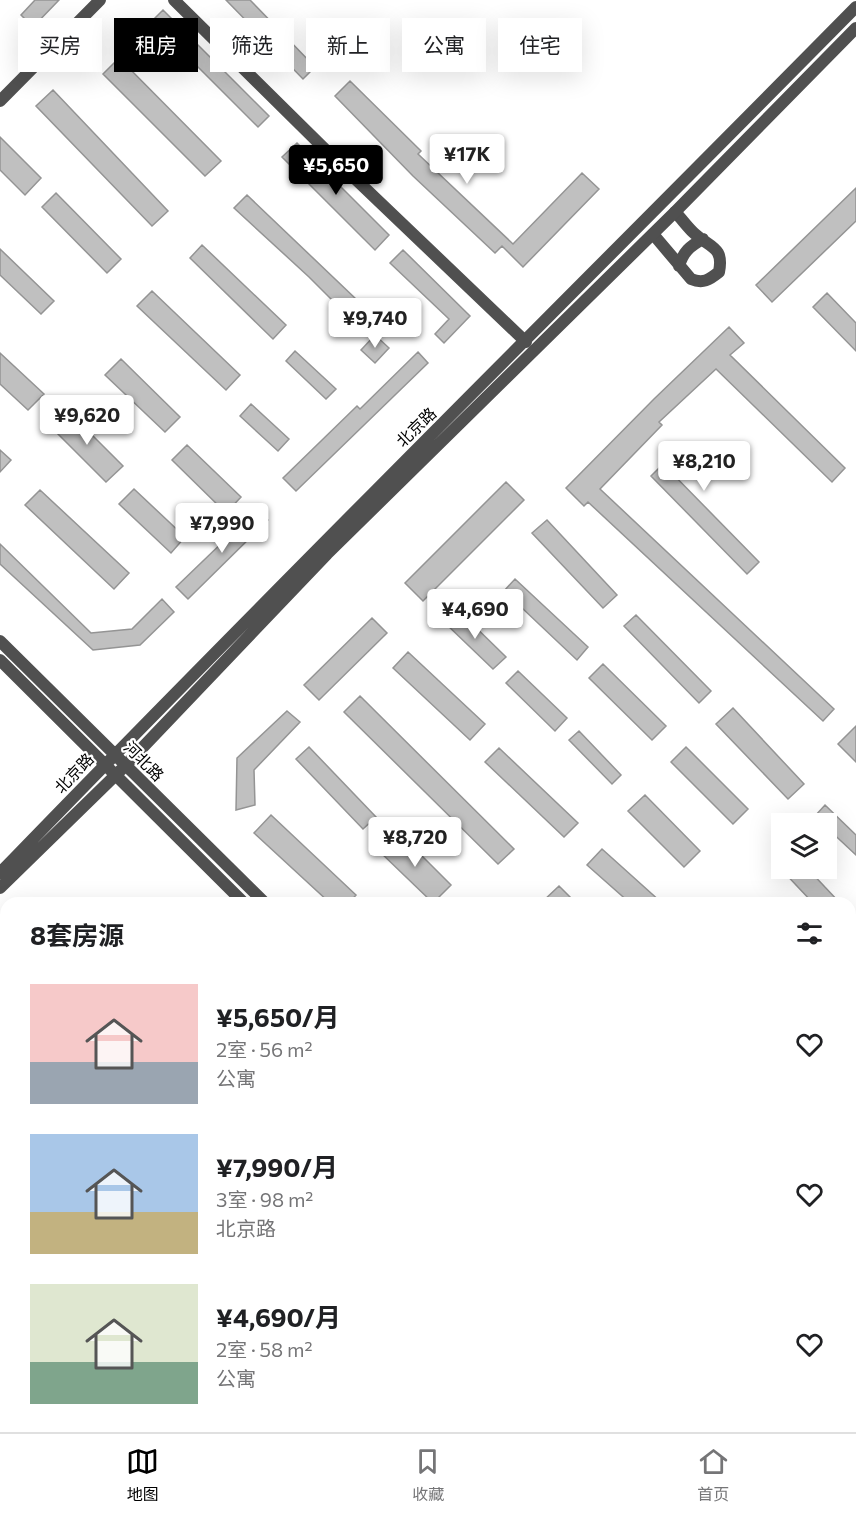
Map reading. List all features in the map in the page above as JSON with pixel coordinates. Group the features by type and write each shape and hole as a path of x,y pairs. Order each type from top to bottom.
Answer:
{"street":[{"path":"0,101 100,0"},
{"path":"174,0 346,170 526,342"},
{"name":"北京路","path":"0,873 319,545 526,342 856,7"},
{"name":"北京路","path":"0,888 125,766 327,554 653,234 856,28"},
{"path":"653,234 691,279 699,283 709,280 719,272 718,254 714,246 703,239 675,212"},
{"path":"679,266 683,255 691,246 703,239"},
{"name":"河北路","path":"0,640 259,897"},
{"name":"河北路","path":"0,660 238,897"}],"building":[{"path":"35,0 59,0 42,18 24,18 21,15"},
{"path":"226,0 250,0 267,18 244,18"},
{"path":"163,10 171,18 155,18"},
{"path":"198,45 210,57 210,72 225,72 269,116 258,127 198,67"},
{"path":"294,45 306,58 306,72 310,72 303,79 294,70"},
{"path":"114,63 114,72 133,72 221,161 205,176 103,74"},
{"path":"350,81 421,151 418,154 513,244 582,173 599,189 523,267 502,246 495,253 413,176 335,96"},
{"path":"53,90 168,211 152,226 36,106"},
{"path":"0,137 41,178 25,195 0,170"},
{"path":"297,143 389,235 375,250 282,157"},
{"path":"856,188 856,221 772,302 756,285"},
{"path":"56,193 121,259 107,273 42,207"},
{"path":"247,195 379,321 366,334 309,277 234,208"},
{"path":"202,245 286,325 273,339 190,258"},
{"path":"0,249 54,301 41,314 0,275"},
{"path":"403,250 470,316 444,343 435,334 449,319 390,263"},
{"path":"152,291 240,375 226,390 137,306"},
{"path":"827,293 856,323 856,351 813,307"},
{"path":"729,327 744,343 730,355 845,468 832,482 716,369 659,422 662,425 600,489 834,709 823,721 588,502 584,506 566,488"},
{"path":"375,335 389,348 375,363 361,350"},
{"path":"295,351 336,389 326,399 286,361"},
{"path":"418,352 428,363 296,491 283,478 357,406 360,409"},
{"path":"0,353 44,394 28,410 0,384"},
{"path":"121,359 180,417 165,432 105,375"},
{"path":"251,404 289,439 278,451 240,416"},
{"path":"68,411 123,466 106,482 51,427"},
{"path":"187,445 241,497 226,513 172,460"},
{"path":"0,450 11,460 0,472"},
{"path":"663,464 759,562 747,574 651,476"},
{"path":"506,482 524,500 423,601 405,583"},
{"path":"134,489 185,537 171,553 119,504"},
{"path":"40,490 129,573 114,589 25,505"},
{"path":"257,509 268,520 188,599 176,587"},
{"path":"547,520 617,595 603,608 532,533"},
{"path":"0,544 91,633 132,629 162,599 174,612 140,645 93,650 0,564"},
{"path":"515,579 588,647 577,660 504,591"},
{"path":"458,610 506,657 493,669 445,623"},
{"path":"636,615 711,691 699,703 624,626"},
{"path":"372,618 387,633 319,700 304,685"},
{"path":"408,652 485,724 470,740 393,668"},
{"path":"603,664 666,726 652,740 589,678"},
{"path":"518,671 567,718 555,731 506,683"},
{"path":"360,696 514,849 498,864 344,712"},
{"path":"733,708 804,784 788,799 716,724"},
{"path":"287,711 300,722 254,770 255,805 236,810 237,758"},
{"path":"856,726 856,762 838,744"},
{"path":"579,731 621,775 612,784 569,740"},
{"path":"309,747 376,817 363,829 296,759"},
{"path":"686,747 748,809 733,824 671,762"},
{"path":"499,748 578,823 564,837 485,762"},
{"path":"645,795 700,851 684,867 628,811"},
{"path":"825,805 833,813 818,813"},
{"path":"271,815 356,895 354,897 323,897 254,833"},
{"path":"837,817 856,835 856,855 837,837"},
{"path":"398,832 451,885 439,897 427,897 379,851"},
{"path":"602,849 655,897 623,897 587,865"},
{"path":"790,879 817,879 834,897 807,897"},
{"path":"559,886 570,897 547,897"}]}
